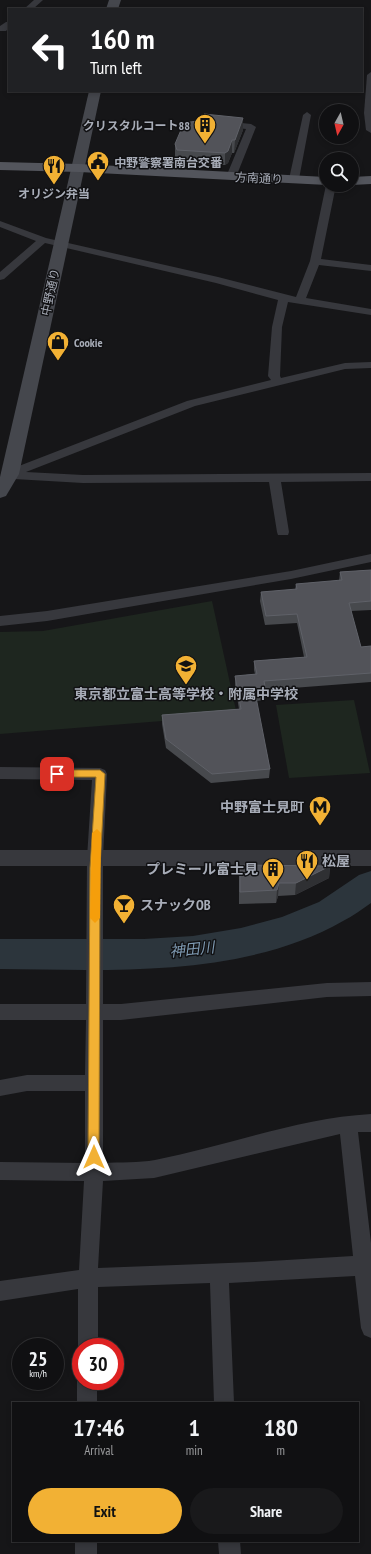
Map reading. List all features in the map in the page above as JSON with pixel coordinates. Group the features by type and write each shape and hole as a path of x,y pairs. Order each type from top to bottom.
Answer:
{"main road":[{"name":"中野通り","path":"0,492 79,168 95,92"},
{"name":"方南通り","path":"0,166 79,168 319,181"},
{"path":"359,180 371,180"}],"street":[{"path":"29,8 39,0"},
{"path":"371,75 369,113 371,130"},
{"path":"294,179 307,115"},
{"path":"213,123 251,127 231,177"},
{"path":"300,300 315,261 329,192"},
{"path":"0,224 39,239 218,280 284,298 371,312"},
{"path":"0,277 39,239"},
{"path":"315,261 371,268"},
{"path":"277,381 274,376 277,327 284,298"},
{"path":"5,474 30,467 128,426 191,403 277,381 345,366 371,365"},
{"path":"5,474 83,479 371,476"},
{"path":"274,477 283,532"},
{"path":"0,621 47,616 291,575 371,558"},
{"path":"0,773 100,774 95,858 94,1172 88,1278 88,1338"},
{"path":"0,858 371,858"},
{"path":"0,1012 121,1012 327,990 371,989"},
{"path":"0,1088 27,1083 94,1083"},
{"path":"0,1171 94,1172 154,1168 298,1134 348,1124 371,1123"},
{"path":"348,1124 368,1265 371,1328"},
{"path":"0,1291 88,1278 368,1265"},
{"path":"219,1273 224,1402"},
{"path":"87,1390 87,1402"},
{"path":"86,1542 86,1554"},
{"path":"229,1542 230,1554"}],"shaded area":[{"path":"212,601 237,715 0,734 0,632 43,631"},
{"path":"354,700 370,773 289,778 276,705"}],"building":[{"path":"204,114 243,118 235,140 232,140 228,151 225,153 177,150 175,144 184,123 197,121"},
{"path":"371,570 371,601 349,603 361,647 371,646 371,673 264,681 266,692 255,692 270,769 212,774 166,739 162,715 241,709 235,676 257,674 254,661 307,657 297,614 266,616 261,592 297,589 296,584 342,580 340,572"},
{"path":"240,865 330,866 296,883 279,883 277,890 240,892"}],"waterway":[{"name":"神田川","path":"0,954 144,954 193,950 241,943 287,930 331,912 371,885"}],"slow traffic":[{"path":"95,918 95,858 97,833"}],"place":[{"name":"クリスタルコート88","path":"205,144"},
{"name":"中野警察署南台交番","path":"98,182"},
{"name":"オリジン弁当","path":"54,186"},
{"name":"Cookie","path":"58,362"},
{"name":"東京都立富士高等学校・附属中学校","path":"186,686"},
{"name":"中野富士見町","path":"320,826"},
{"name":"松屋","path":"307,880"},
{"name":"プレミール富士見","path":"273,888"},
{"name":"スナックOB","path":"124,924"}],"route":[{"path":"57,774 100,774 95,858 94,1157"}]}
